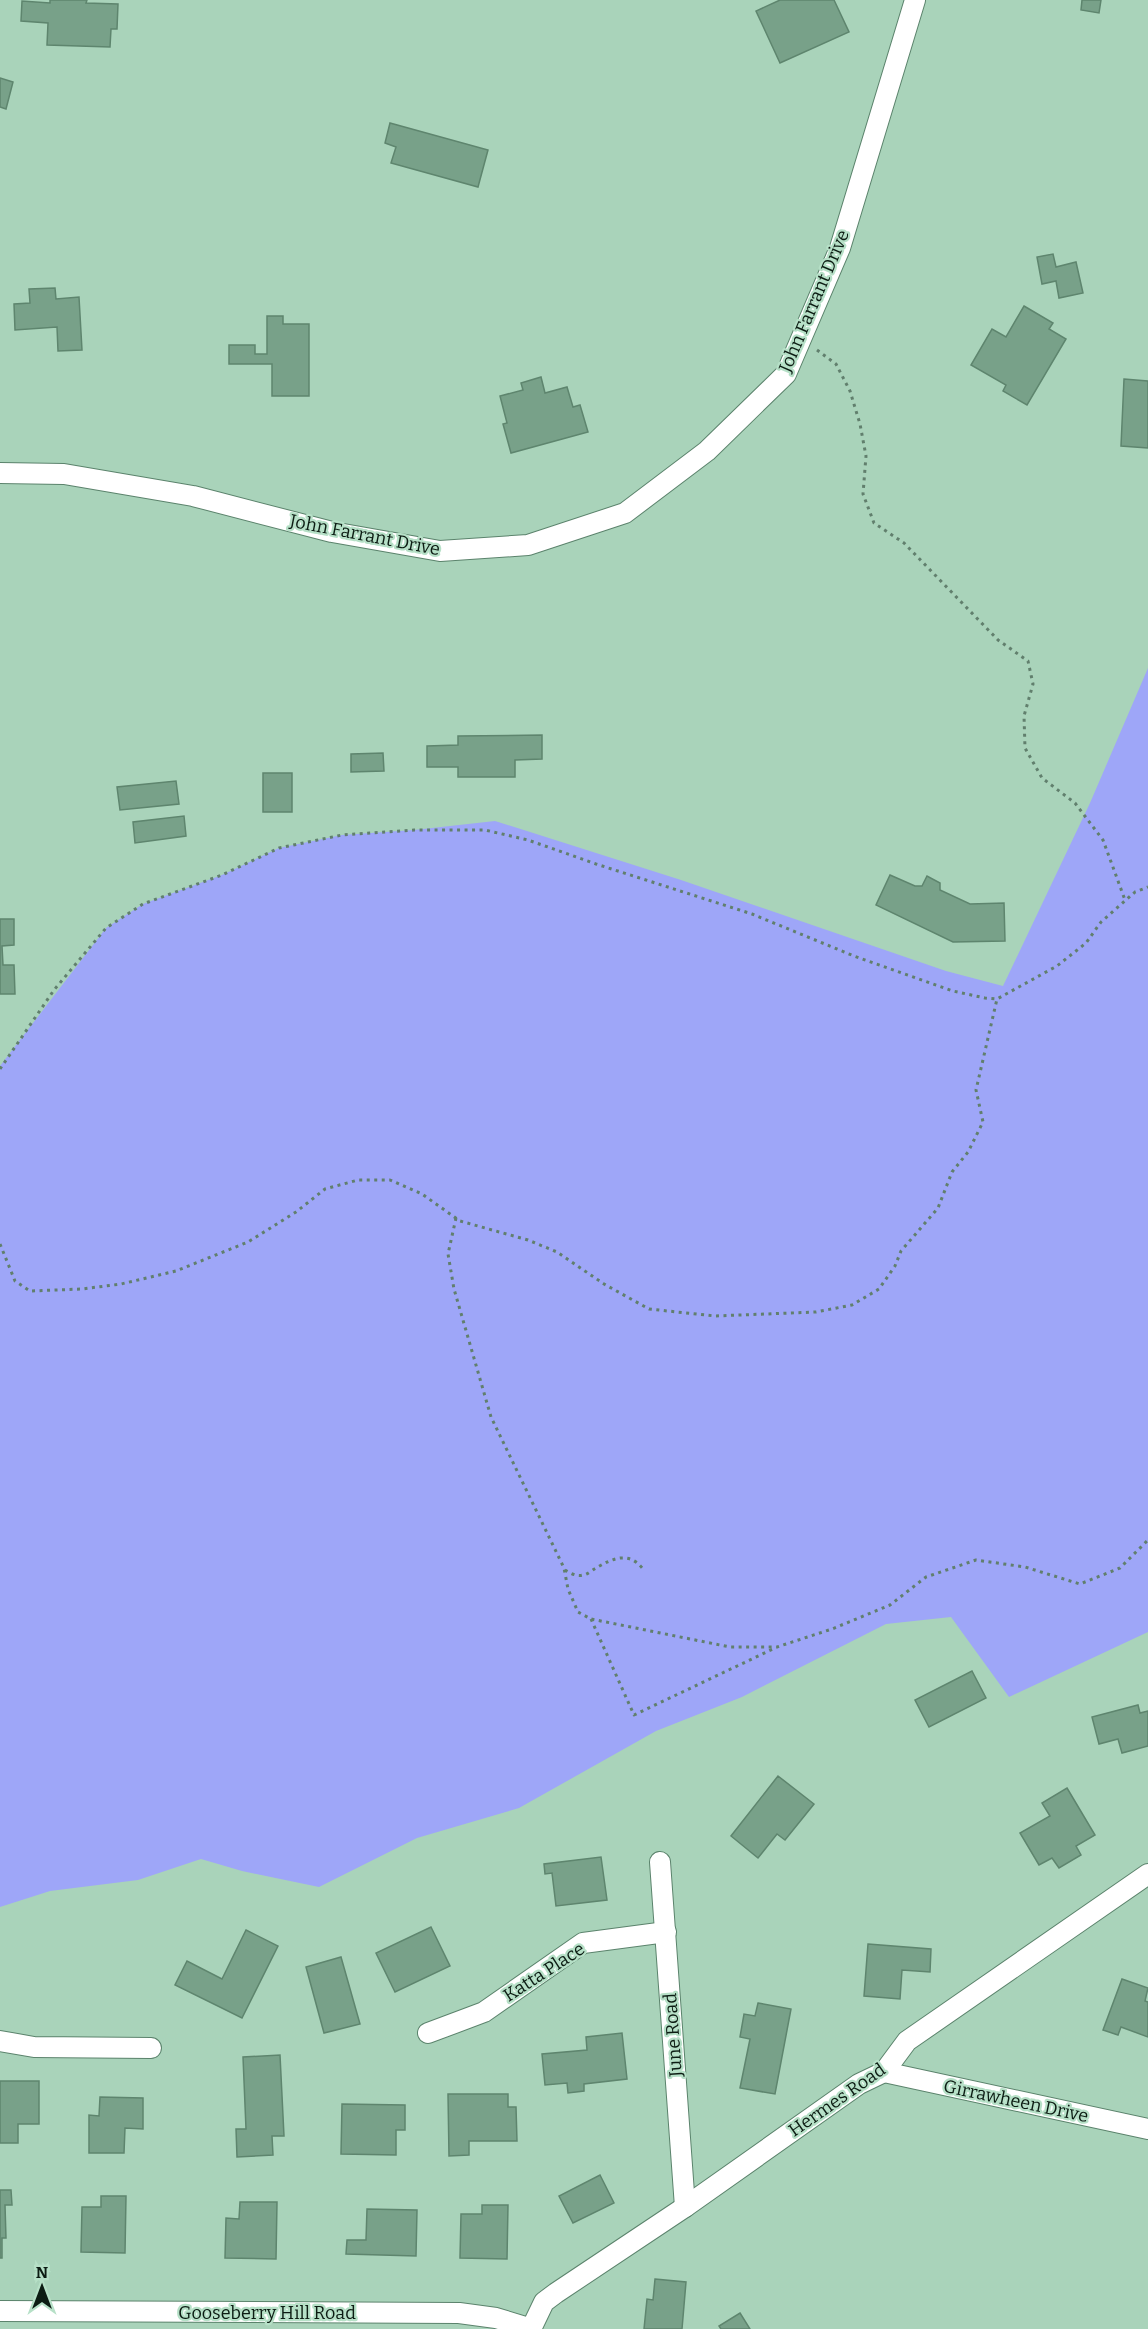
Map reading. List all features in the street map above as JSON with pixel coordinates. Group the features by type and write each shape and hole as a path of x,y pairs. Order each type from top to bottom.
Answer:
{"street":[{"name":"John Farrant Drive","path":"0,473 64,474 193,496 332,532 440,551 528,545 625,513 698,458 786,374 840,248 915,0"},
{"name":"June Road","path":"660,1862 685,2207"},
{"name":"Hermes Road","path":"531,2329 544,2302 556,2293 685,2207 859,2084 884,2072 907,2041 1148,1874"},
{"name":"Katta Place","path":"428,2033 484,2012 583,1943 666,1932"},
{"path":"0,2041 34,2047 151,2048"},
{"name":"Girrawheen Drive","path":"884,2072 1148,2129"},
{"name":"Gooseberry Hill Road","path":"0,2312 21,2321 459,2313 496,2318 531,2329"}],"path":[{"path":"802,338 836,364 850,391 860,424 866,456 863,494 874,523 904,543 998,640 1028,661 1033,684 1024,717 1025,748 1042,778 1075,803 1103,840 1125,900"},
{"path":"0,1069 54,990 106,928 143,904 222,875 279,848 342,835 414,830 486,830 528,840 752,914 854,956 953,991 997,999 1064,960 1086,943 1101,922 1125,900 1135,892 1148,887"},
{"path":"0,1244 15,1281 30,1291 82,1289 121,1284 176,1271 248,1242 296,1212 325,1189 358,1180 390,1180 422,1194 460,1221 528,1240 557,1252 604,1284 649,1309 715,1316 816,1312 852,1305 879,1289 895,1266 901,1251 938,1208 952,1172 968,1152 983,1122 976,1090 997,999"},
{"path":"456,1218 448,1254 454,1289 491,1417 565,1570 568,1589 578,1612 591,1619 730,1647 777,1647"},
{"path":"591,1619 634,1715 777,1647 832,1629 890,1605 926,1577 976,1560 1025,1567 1080,1584 1120,1569 1148,1540"},
{"path":"565,1570 574,1575 584,1576 612,1560 630,1558 643,1569"}],"shaded area":[{"path":"1148,668 1148,1632 1009,1697 951,1617 886,1624 742,1697 656,1731 519,1808 417,1838 319,1887 242,1871 201,1859 138,1880 50,1891 0,1907 0,1066 106,928 143,904 222,875 279,848 342,835 495,821 681,880 946,971 1003,986 1090,803"}],"building":[{"path":"50,0 87,0 86,3 118,4 117,29 111,29 110,47 47,45 48,23 21,21 22,1 50,3"},
{"path":"780,0 834,0 849,32 780,63 756,11"},
{"path":"1082,0 1101,0 1099,13 1081,10"},
{"path":"0,78 13,82 6,109 0,107"},
{"path":"390,123 488,150 478,187 391,163 396,147 385,143"},
{"path":"1053,254 1056,267 1076,262 1083,293 1059,298 1056,281 1042,284 1037,257"},
{"path":"55,288 56,299 79,297 82,350 58,351 57,327 15,330 14,304 30,303 29,289"},
{"path":"1024,306 1053,323 1049,329 1066,339 1027,405 1003,391 1006,385 971,365 992,329 1006,337"},
{"path":"267,316 283,316 283,324 309,324 309,396 272,396 272,364 229,364 229,345 255,345 255,354 267,354"},
{"path":"541,377 545,393 567,387 573,407 580,405 588,432 511,453 503,424 507,423 500,396 523,390 521,383"},
{"path":"1124,379 1148,381 1148,448 1121,446"},
{"path":"542,735 542,759 515,760 515,777 458,777 458,767 427,767 427,746 458,745 458,736"},
{"path":"383,753 384,771 351,772 351,754"},
{"path":"263,773 292,773 292,812 263,812"},
{"path":"176,781 179,804 120,810 117,787"},
{"path":"184,816 186,836 135,843 133,822"},
{"path":"890,875 915,886 922,886 927,876 940,883 940,890 970,904 1004,903 1005,941 953,942 876,905"},
{"path":"0,919 14,919 14,945 2,946 3,965 14,965 15,994 0,994"},
{"path":"972,1671 986,1698 929,1727 915,1700"},
{"path":"1138,1705 1140,1713 1148,1711 1148,1746 1122,1753 1118,1739 1099,1744 1092,1717"},
{"path":"778,1776 814,1804 785,1840 777,1834 758,1858 731,1836"},
{"path":"1067,1788 1095,1835 1076,1846 1081,1855 1059,1868 1052,1858 1039,1865 1020,1833 1050,1816 1042,1803"},
{"path":"601,1857 607,1900 556,1906 552,1873 545,1874 544,1864"},
{"path":"431,1927 450,1966 395,1992 376,1953"},
{"path":"246,1930 278,1946 242,2018 175,1985 187,1961 222,1979"},
{"path":"868,1944 931,1949 930,1972 902,1970 900,1999 864,1996"},
{"path":"341,1957 360,2024 324,2033 306,1967"},
{"path":"1122,1979 1148,1988 1145,2001 1148,2002 1148,2037 1121,2027 1118,2035 1103,2030"},
{"path":"758,2003 791,2009 775,2094 740,2088 750,2039 740,2037 744,2014 755,2016"},
{"path":"622,2033 627,2079 584,2084 584,2091 568,2093 567,2083 545,2085 542,2054 587,2050 586,2037"},
{"path":"280,2055 284,2136 272,2136 273,2155 237,2157 236,2129 246,2129 243,2057"},
{"path":"0,2081 39,2081 39,2124 18,2124 18,2143 0,2143"},
{"path":"448,2094 508,2094 508,2107 516,2107 517,2141 469,2141 469,2155 449,2156"},
{"path":"100,2097 143,2098 143,2129 125,2128 124,2153 89,2153 89,2115 99,2116"},
{"path":"342,2104 405,2105 405,2130 396,2130 396,2155 341,2154"},
{"path":"600,2175 614,2203 573,2223 559,2196"},
{"path":"0,2190 11,2190 12,2205 5,2205 6,2238 2,2238 2,2258 0,2258"},
{"path":"101,2196 126,2196 125,2253 81,2252 82,2207 101,2207"},
{"path":"240,2202 277,2202 276,2259 225,2258 226,2218 239,2219"},
{"path":"482,2205 508,2205 507,2259 460,2258 461,2214 482,2214"},
{"path":"367,2209 417,2210 416,2256 346,2254 347,2240 366,2240"},
{"path":"655,2279 686,2282 682,2329 644,2329 647,2299 653,2300"},
{"path":"740,2313 750,2329 721,2329 719,2326"}]}
